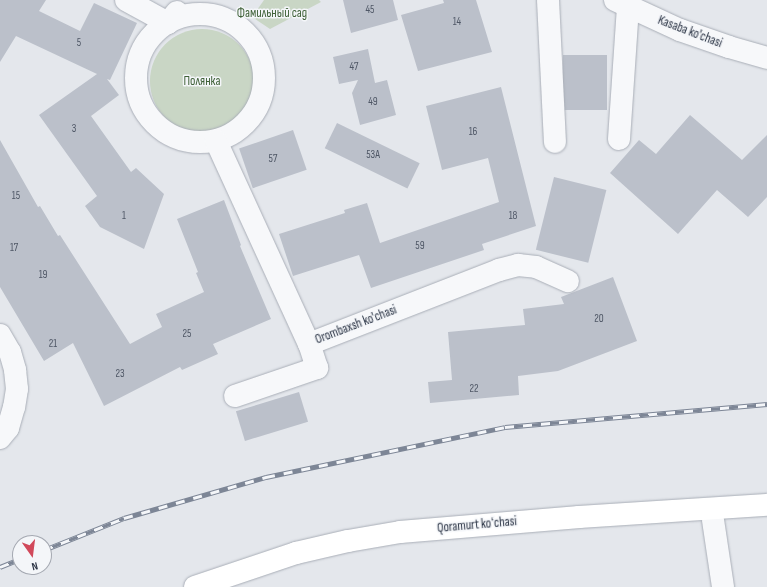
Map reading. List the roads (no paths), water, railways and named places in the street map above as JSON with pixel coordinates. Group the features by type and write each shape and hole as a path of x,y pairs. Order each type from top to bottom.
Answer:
{"main road":[{"name":"Qoramurt koʻchasi","path":"195,587 296,553 348,541 400,532 580,517 767,505"},
{"name":"Qoramurt koʻchasi","path":"226,587 299,562 400,542 767,517"}],"street":[{"path":"126,0 168,22 188,15 210,15 231,21 249,35 260,54 265,75 262,97 253,116 237,132 216,141 198,143 180,140 163,131 150,119 140,103 136,85 136,67 140,55 153,34 168,22 187,0"},
{"path":"548,0 555,142"},
{"path":"619,139 622,4"},
{"name":"Kasaba ko'chasi","path":"622,4 680,30 767,58"},
{"name":"Orombaxsh ko'chasi","path":"216,141 309,344 499,270 518,265 536,267 568,281"},
{"path":"0,335 10,352 15,370 17,389 14,407 4,433"},
{"path":"235,396 317,368 309,344"},
{"path":"713,520 723,587"}],"railway":[{"path":"52,547 124,518 266,477 505,427 767,404"},
{"path":"0,567 12,562"}],"park label":[{"name":"Фамильный сад","path":"272,13"},
{"name":"Полянка","path":"202,81"}]}
